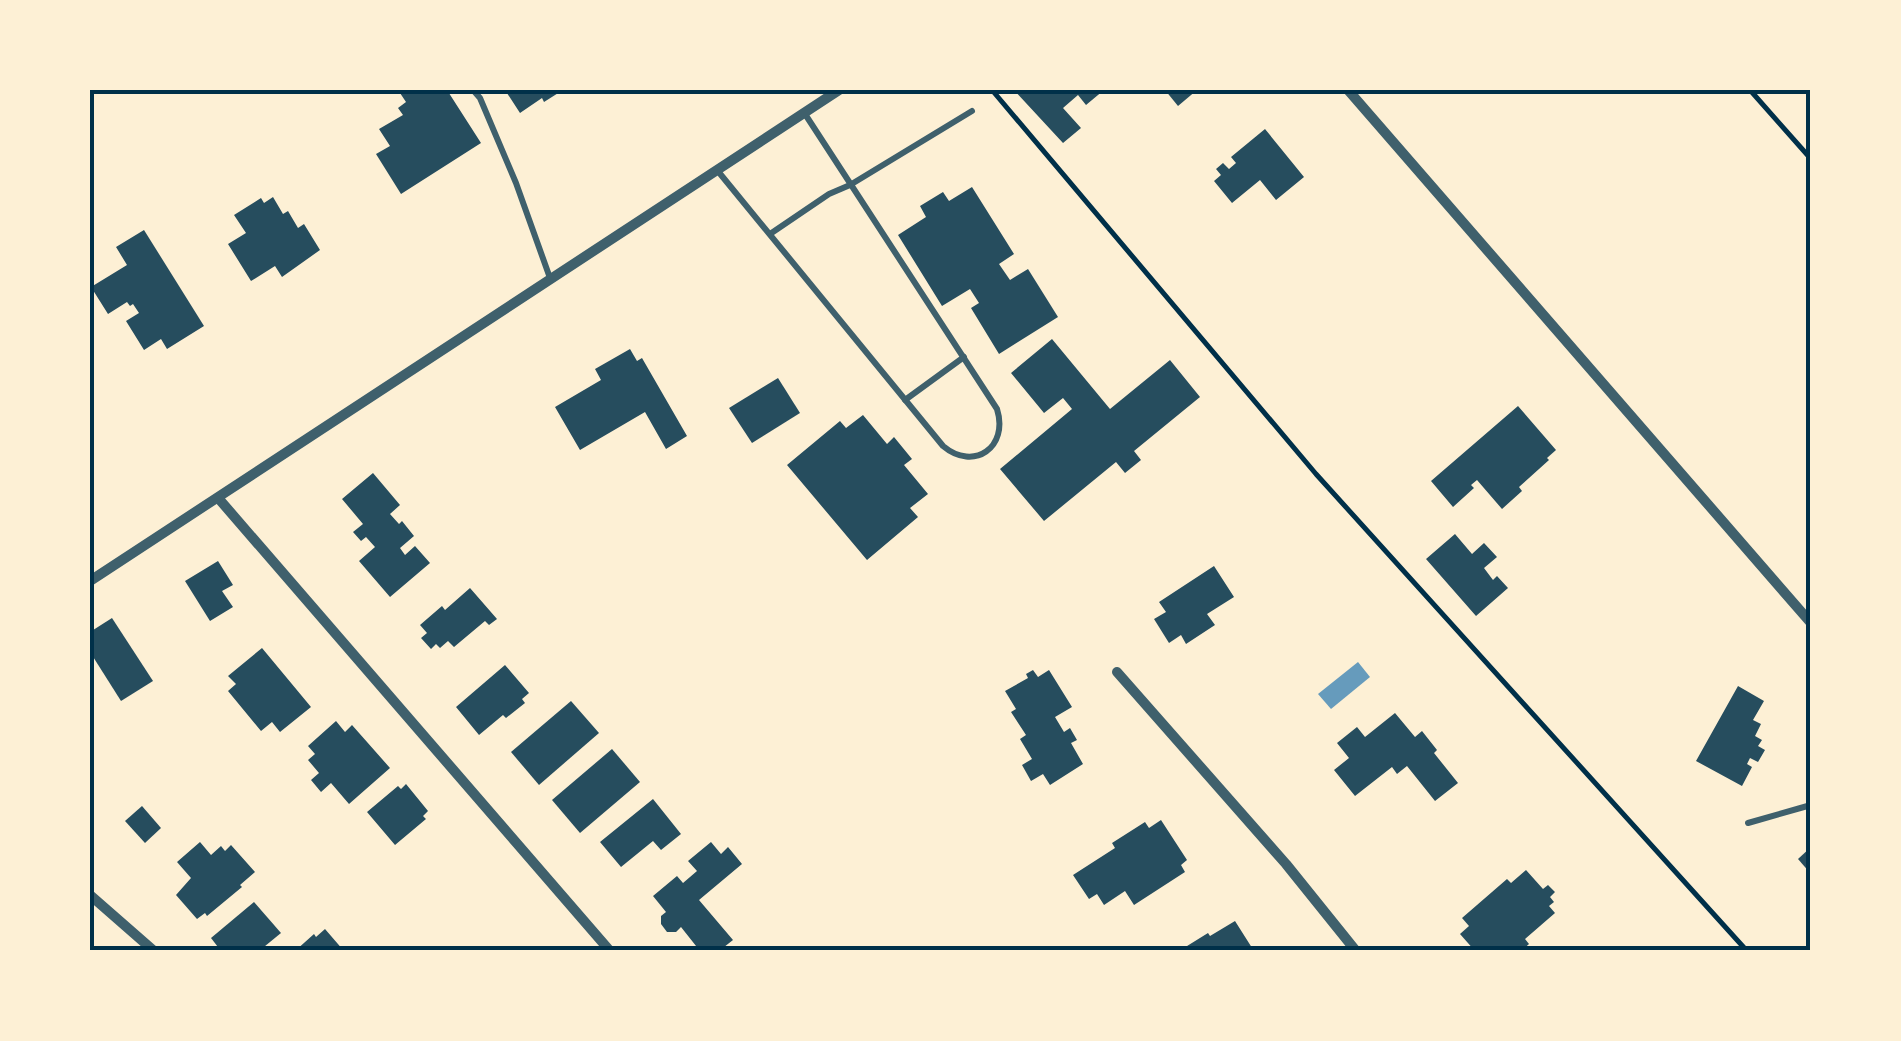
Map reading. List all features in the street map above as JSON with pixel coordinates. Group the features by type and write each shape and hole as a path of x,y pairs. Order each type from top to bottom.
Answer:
{"street":[{"path":"90,582 838,90"},
{"path":"1348,90 1811,624"},
{"path":"218,498 610,951"},
{"path":"1117,672 1286,864 1356,951"},
{"path":"90,894 154,951"}],"lane":[{"path":"473,90 516,182 551,280"},
{"path":"770,234 829,194 850,186 972,111"},
{"path":"717,170 942,446 962,456 982,454 997,440 1001,430 997,409 804,112"},
{"path":"905,400 964,358"},
{"path":"1748,823 1811,805"}],"path":[{"path":"992,90 1316,474 1747,951"},
{"path":"1750,90 1811,159"}],"water":[{"path":"1358,662 1370,677 1331,709 1318,694"}],"building":[{"path":"398,90 447,90 481,143 401,194 376,154 390,146 379,129 403,115 398,108 406,102"},
{"path":"505,90 563,90 520,113"},
{"path":"1014,90 1104,90 1086,105 1078,95 1063,108 1081,128 1063,143"},
{"path":"1165,90 1197,90 1178,106"},
{"path":"1265,129 1304,177 1276,200 1260,180 1232,203 1214,181 1221,175 1216,169 1223,163 1229,169 1236,163 1231,157"},
{"path":"972,187 1014,254 999,264 1010,280 1028,269 1058,317 999,354 971,308 979,303 970,289 942,306 898,235 926,217 920,206 943,192 949,201"},
{"path":"273,197 298,228 304,224 320,250 282,277 275,266 251,281 228,244 246,233 234,215 261,198 264,203"},
{"path":"144,230 204,326 167,349 161,339 144,350 126,321 139,313 133,304 127,302 108,314 91,287 127,265 116,247"},
{"path":"1052,339 1110,409 1170,360 1200,397 1134,451 1141,460 1125,473 1116,462 1044,521 1000,469 1072,409 1063,398 1044,413 1011,373"},
{"path":"630,349 637,361 642,358 687,436 666,449 645,412 580,450 555,407 601,380 595,369"},
{"path":"778,378 800,413 752,443 729,408"},
{"path":"1518,406 1556,450 1502,509 1477,480 1471,485 1474,488 1453,507 1431,481"},
{"path":"863,415 887,444 894,437 912,459 904,465 928,494 910,508 918,517 867,560 787,465 840,421 846,428"},
{"path":"373,473 400,505 390,514 414,536 400,548 405,555 415,546 430,563 390,597 359,561 375,547 366,537 361,541 353,532 363,524 342,499"},
{"path":"1455,534 1472,554 1484,543 1497,557 1484,568 1493,580 1497,576 1508,588 1476,616 1426,559"},
{"path":"218,561 233,585 222,591 233,607 210,621 185,581"},
{"path":"1214,566 1234,597 1207,614 1215,625 1186,644 1181,635 1169,643 1154,619 1166,612 1159,602"},
{"path":"470,588 497,619 489,625 485,621 454,647 448,641 431,649 421,638 427,633 420,625"},
{"path":"112,618 153,681 121,701 90,652 90,632"},
{"path":"262,648 311,707 280,732 272,722 261,731 228,691 236,684 228,676"},
{"path":"505,665 529,693 522,699 525,703 479,735 456,707"},
{"path":"1033,670 1038,677 1049,670 1072,707 1055,717 1064,732 1070,728 1077,740 1071,743 1083,764 1050,785 1043,774 1031,781 1022,765 1032,759 1020,739 1026,735 1011,712 1016,709 1005,691 1028,678 1026,674"},
{"path":"1738,686 1764,701 1753,720 1761,724 1755,736 1762,740 1758,746 1765,750 1758,762 1750,758 1747,764 1752,767 1742,786 1696,761"},
{"path":"571,701 599,733 539,785 511,752"},
{"path":"1395,713 1415,737 1422,731 1458,783 1435,801 1407,766 1397,774 1392,767 1355,796 1334,770 1349,758 1337,743 1357,727 1365,737"},
{"path":"336,721 345,732 352,725 390,768 349,804 331,783 321,792 311,780 319,773 308,760 315,754 308,746"},
{"path":"612,749 640,782 580,833 552,800"},
{"path":"406,784 428,811 423,816 426,819 395,845 367,812 398,786 401,789"},
{"path":"653,799 681,834 661,850 653,841 621,867 600,842"},
{"path":"142,806 161,828 145,843 125,821"},
{"path":"1161,820 1187,860 1181,865 1185,872 1134,905 1125,891 1104,905 1097,894 1089,899 1073,875 1115,848 1112,843 1145,822 1149,828"},
{"path":"200,842 211,855 221,846 225,851 231,845 255,872 207,916 205,913 197,919 176,895 191,878 177,862"},
{"path":"711,842 721,854 728,847 742,864 699,900 733,940 719,951 700,951 681,927 676,932 667,932 661,924 661,916 666,912 653,896 677,876 683,883 697,871 688,861"},
{"path":"1811,847 1811,874 1798,859"},
{"path":"1526,870 1543,889 1548,885 1555,892 1550,897 1554,902 1549,906 1555,913 1525,939 1529,944 1521,951 1475,951 1460,934 1469,926 1462,918 1507,879 1511,883"},
{"path":"254,902 281,933 259,951 221,951 211,938"},
{"path":"1235,921 1254,951 1179,951 1208,933 1210,936"},
{"path":"325,929 344,951 295,951 314,934 316,937"}]}
